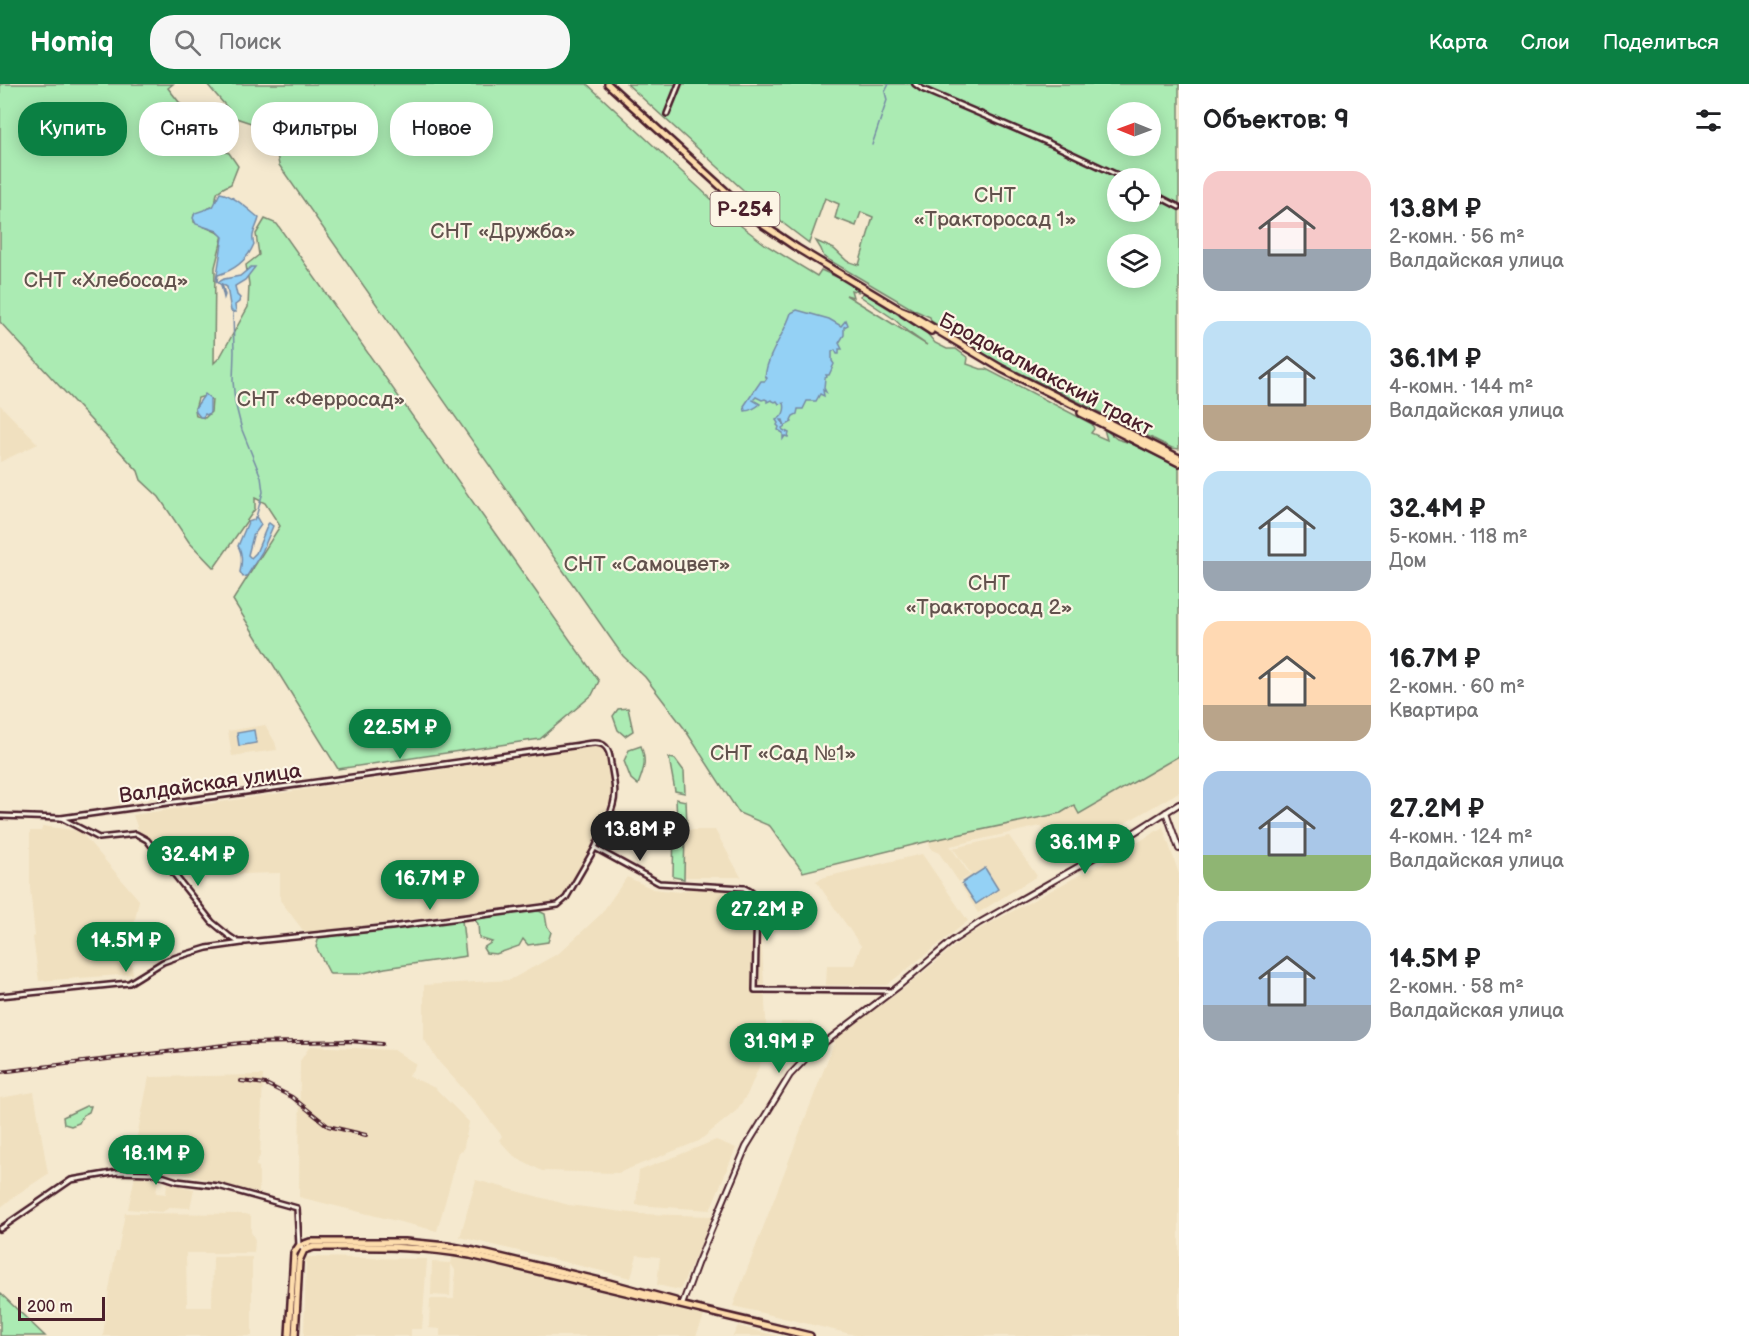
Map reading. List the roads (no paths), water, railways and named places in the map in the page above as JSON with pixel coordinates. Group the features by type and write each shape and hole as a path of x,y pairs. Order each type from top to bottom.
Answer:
{"main road":[{"name":"Бродокалмакский тракт","path":"608,84 763,225 797,248 1002,369 1179,458"},
{"name":"Бродокалмакский тракт","path":"900,310 909,318 1000,371 1179,463"},
{"path":"290,1336 294,1258 303,1243 318,1241 405,1242 474,1251 632,1289 674,1300 682,1305 810,1336"},
{"path":"295,1336 301,1248"}],"street":[{"path":"668,114 679,84"},
{"path":"915,84 1107,170"},
{"path":"1161,198 1179,207"},
{"name":"Валдайская улица","path":"61,818 595,743 602,744 609,751 615,786 613,806 595,848"},
{"path":"682,1305 746,1147 790,1075 811,1053 892,991 952,941 1179,804"},
{"path":"1166,812 1179,849"},
{"path":"0,816 61,818 99,838 136,834 147,840 212,922 238,942 246,942"},
{"path":"0,996 129,983 163,962 207,948 558,905 566,898 595,848 659,883 744,888 755,895 757,901 755,990 892,991"},
{"path":"0,1229 71,1180 118,1172 138,1172 152,1173 177,1181 218,1186 297,1208 301,1248"}],"water":[{"path":"220,193 235,199 259,218 253,234 254,244 248,255 235,267 218,275 217,281 219,282 240,276 251,267 255,267 245,280 235,286 240,298 235,305 236,312 231,311 227,287 222,284 224,298 221,285 216,281 223,237 217,231 196,224 193,218 195,213 213,207"},
{"path":"797,310 829,319 841,326 846,320 848,325 844,327 844,335 839,343 842,349 839,349 839,354 835,350 832,352 834,364 825,378 824,396 820,394 816,401 807,401 803,409 798,409 797,414 793,416 792,422 782,428 789,433 788,437 785,436 783,439 783,433 778,430 776,420 783,413 784,403 779,404 771,400 767,402 765,399 756,397 753,400 759,405 745,411 744,406 761,381 767,378 765,376 769,360 791,313"},
{"path":"205,394 210,398 210,412 200,417 195,408"},
{"path":"255,517 261,525 253,536 248,555 251,558 256,553 268,524 273,526 262,552 247,576 243,577 240,572 242,559 238,546 248,522 254,520"},
{"path":"254,730 256,743 239,746 237,733"},
{"path":"985,868 998,889 976,904 962,883"}],"waterway":[{"path":"872,145 887,100 885,92 889,84"},
{"path":"233,312 235,402 242,430 261,477 263,492 256,517"}],"railway":[{"path":"0,1072 241,1043 350,1041 382,1044"},
{"path":"241,1081 266,1084 292,1097 328,1126 366,1135"}],"park label":[{"name":"СНТ «Тракторосад 1»","path":"995,207"},
{"name":"СНТ «Дружба»","path":"503,231"},
{"name":"СНТ «Хлебосад»","path":"106,280"},
{"name":"СНТ «Ферросад»","path":"321,399"},
{"name":"СНТ «Самоцвет»","path":"647,564"},
{"name":"СНТ «Тракторосад 2»","path":"989,595"},
{"name":"СНТ «Сад №1»","path":"783,753"}]}
